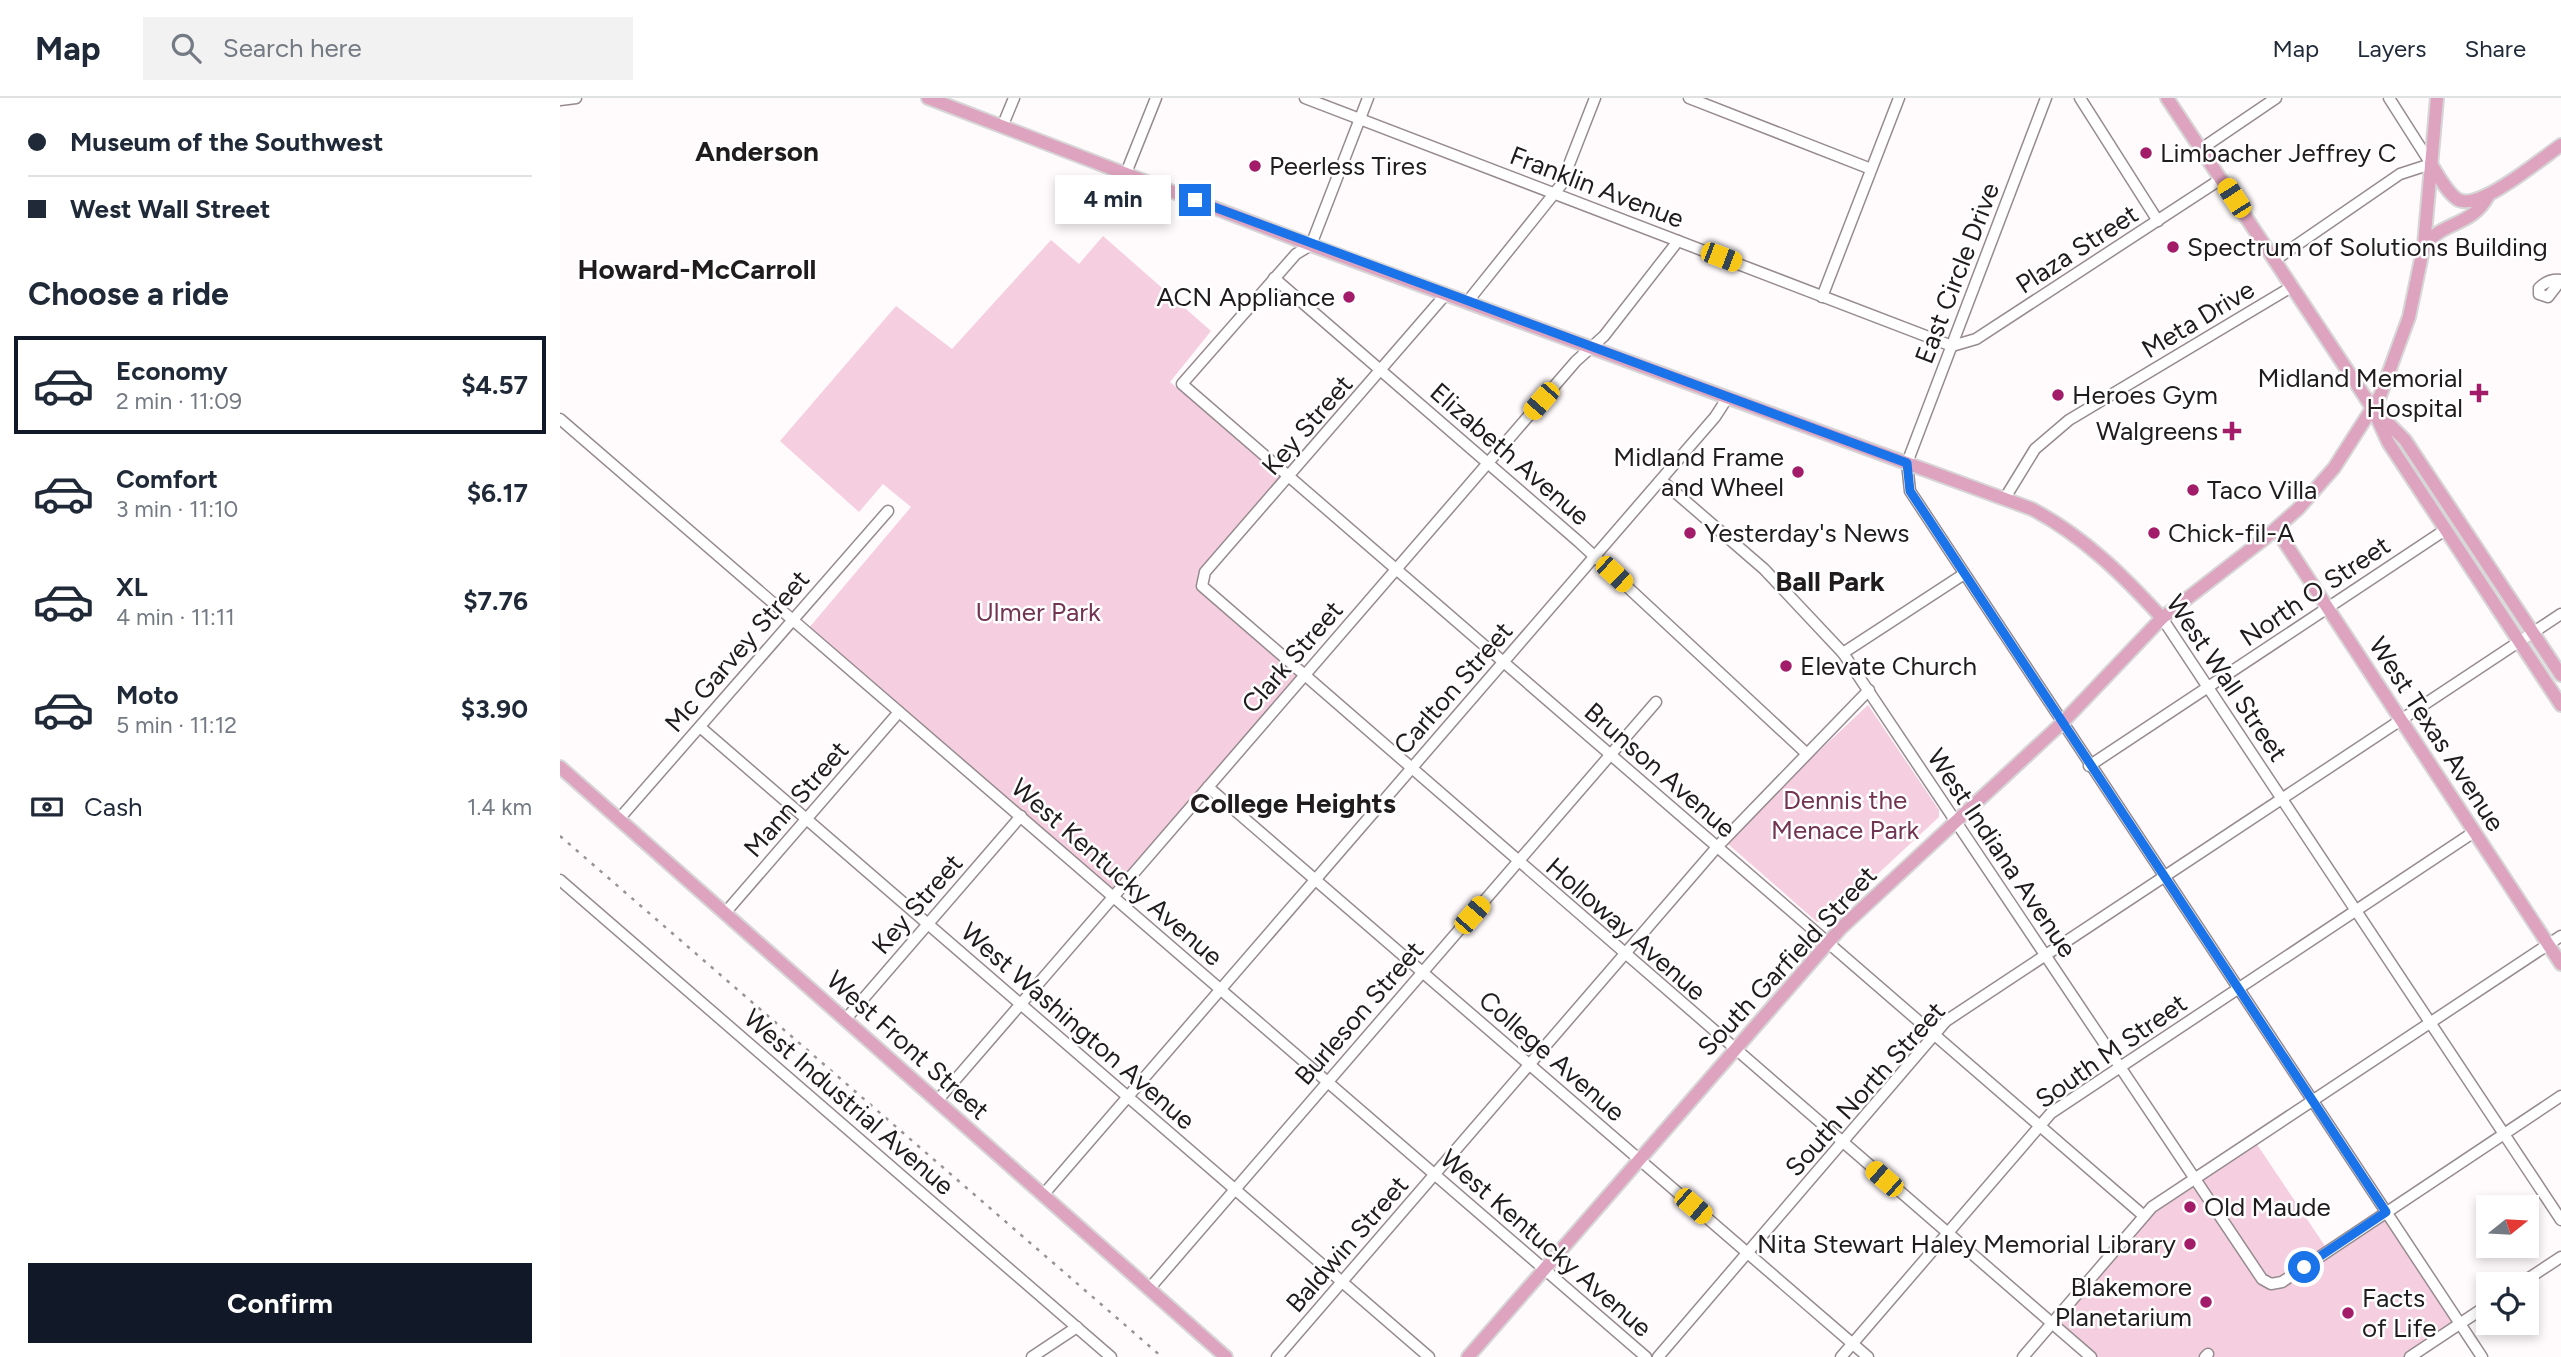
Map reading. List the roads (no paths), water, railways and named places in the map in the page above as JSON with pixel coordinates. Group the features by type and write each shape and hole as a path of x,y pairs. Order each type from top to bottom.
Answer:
{"main road":[{"name":"West Wall Street","path":"928,98 1311,245 2032,509 2066,529 2127,580 2162,618"},
{"path":"2167,98 2373,409 2388,442 2561,705"},
{"name":"South Garfield Street","path":"1468,1357 1828,943 2062,723 2162,618 2276,529 2334,468 2373,409 2403,335 2424,245 2437,98"},
{"path":"2431,164 2459,201 2470,203 2488,196 2561,145"},
{"path":"2424,245 2437,230 2480,211 2488,196"},
{"path":"2373,409 2405,440 2561,675"},
{"name":"West Texas Avenue","path":"2276,529 2561,964"},
{"name":"West Front Street","path":"560,767 1226,1357"}],"street":[{"path":"560,100 576,98"},
{"path":"1002,127 1014,98"},
{"path":"1126,173 1156,98"},
{"name":"Franklin Avenue","path":"1305,98 1952,346"},
{"path":"1274,278 1296,254 1311,245 1368,98"},
{"path":"1468,301 1561,185 1595,98"},
{"path":"1689,98 1871,169"},
{"path":"1822,297 1899,98"},
{"name":"East Circle Drive","path":"1907,463 2046,98"},
{"path":"2080,98 2158,221"},
{"path":"2201,149 2276,98"},
{"path":"2275,260 2400,174 2431,164 2389,98"},
{"name":"Plaza Street","path":"1952,346 1976,339 2221,179"},
{"name":"Clark Street","path":"937,1101 1576,361 1604,336 1678,241"},
{"name":"Elizabeth Avenue","path":"1274,278 1595,557 1806,753"},
{"name":"Brunson Avenue","path":"1274,278 1182,383 2144,1216"},
{"name":"Meta Drive","path":"2005,498 2035,449 2069,421 2293,286"},
{"name":"Key Street","path":"1201,584 1205,572 1446,294"},
{"name":"Carlton Street","path":"1043,1195 1595,557 1728,397"},
{"name":"West Kentucky Avenue","path":"560,419 1646,1357"},
{"path":"1907,463 1910,491 2482,1357"},
{"name":"West Indiana Avenue","path":"1661,480 1764,569 1843,653 2259,1276 2268,1283 2282,1282 2386,1212"},
{"name":"Mc Garvey Street","path":"619,819 888,511"},
{"name":"North O Street","path":"2090,766 2445,530"},
{"path":"1843,653 1964,574"},
{"name":"Holloway Avenue","path":"1201,584 1208,594 1303,677 2091,1357"},
{"name":"South North Street","path":"1658,1357 1946,1021 2561,614"},
{"name":"West Wall Street","path":"2162,618 2561,1220"},
{"name":"Baldwin Street","path":"1277,1357 1717,848 1869,690"},
{"name":"Burleson Street","path":"1149,1289 1656,702"},
{"name":"Mann Street","path":"725,913 900,712"},
{"name":"West Washington Avenue","path":"700,727 1429,1357"},
{"name":"College Avenue","path":"1208,787 1868,1357"},
{"name":"Key Street","path":"845,1020 1021,817"},
{"name":"South M Street","path":"1841,1357 2051,1113 2474,832"},
{"name":"West Industrial Avenue","path":"560,880 1111,1357"},
{"path":"2023,1357 2144,1216 2561,936"},
{"path":"2386,1212 2561,1096"},
{"path":"2538,1272 2561,1257"},
{"path":"2410,1357 2476,1313"},
{"path":"1032,1357 1077,1327"}],"railway":[{"path":"560,836 1162,1357"}],"place":[{"name":"Limbacher Jeffrey C","path":"2146,153"},
{"name":"Peerless Tires","path":"1255,166"},
{"name":"Spectrum of Solutions Building","path":"2173,247"},
{"name":"ACN Appliance","path":"1349,297"},
{"name":"Midland Memorial Hospital","path":"2479,393"},
{"name":"Heroes Gym","path":"2058,395"},
{"name":"Walgreens","path":"2232,431"},
{"name":"Midland Frame and Wheel","path":"1798,472"},
{"name":"Taco Villa","path":"2193,490"},
{"name":"Yesterday's News","path":"1690,533"},
{"name":"Chick-fil-A","path":"2154,533"},
{"name":"Elevate Church","path":"1786,666"},
{"name":"Old Maude","path":"2190,1207"},
{"name":"Nita Stewart Haley Memorial Library","path":"2190,1244"},
{"name":"Blakemore Planetarium","path":"2206,1302"},
{"name":"Facts of Life","path":"2348,1313"}],"district":[{"name":"Anderson","path":"757,151"},
{"name":"Howard-McCarroll","path":"697,269"},
{"name":"Ball Park","path":"1830,581"},
{"name":"College Heights","path":"1293,803"}],"park label":[{"name":"Ulmer Park","path":"1038,612"},
{"name":"Dennis the Menace Park","path":"1845,815"}]}
